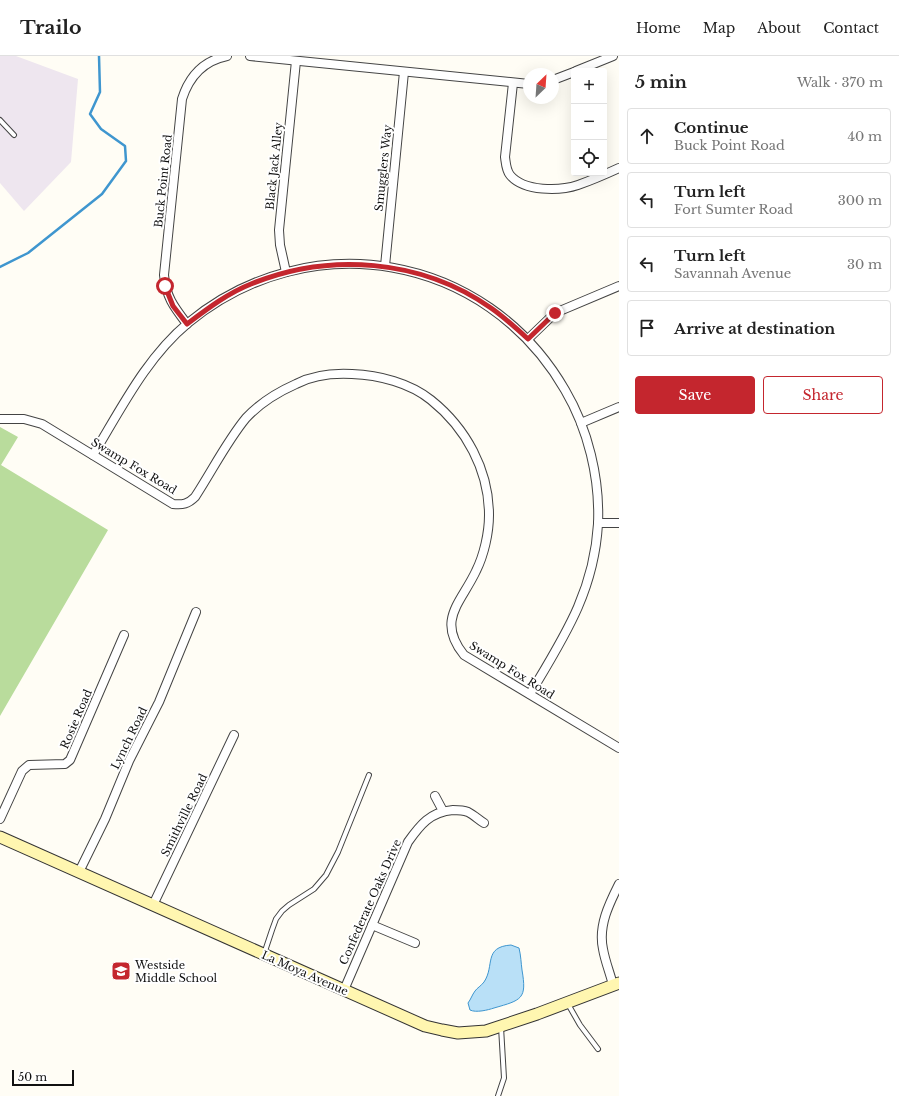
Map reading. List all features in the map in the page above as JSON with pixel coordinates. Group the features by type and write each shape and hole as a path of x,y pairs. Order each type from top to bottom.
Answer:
{"street":[{"name":"Buck Point Road","path":"187,324 171,301 165,286 164,275 182,99 185,88 191,78 201,67 212,61 227,56"},
{"path":"250,56 523,84"},
{"path":"583,68 613,56"},
{"name":"Black Jack Alley","path":"286,272 280,245 279,230 296,61"},
{"name":"Smugglers Way","path":"385,266 404,72"},
{"path":"559,78 571,73"},
{"path":"513,83 505,158 510,176 529,186 554,189 578,185 619,168"},
{"path":"93,455 144,370 169,342 187,324 228,295 250,284 286,272 317,266 340,264 385,266 431,278 457,289 490,307 528,339 547,363 573,403 587,442 597,492 598,523 590,576 568,630 530,694"},
{"path":"528,339 555,313 619,286"},
{"name":"Swamp Fox Road","path":"0,419 24,419 42,424 173,504 182,505 190,502 196,497 235,433 247,418 278,392 299,382 340,373 378,376 394,381 416,391 431,400 459,428 471,446 480,468 488,499 489,516 482,554 476,571 453,613 451,624 452,634 457,646 464,655 619,748"},
{"path":"581,423 619,407"},
{"path":"598,523 619,523"},
{"name":"Lynch Road","path":"79,872 105,820 136,747 162,696 196,612"},
{"name":"Rosie Road","path":"0,819 22,771 29,765 65,764 70,760 124,635"},
{"name":"Smithville Road","path":"153,904 234,735"},
{"path":"436,796 443,811 459,810 468,812 484,823"},
{"name":"Confederate Oaks Drive","path":"344,990 408,842 419,827 431,817 443,811"},
{"name":"La Moya Avenue","path":"0,837 425,1026 442,1030 471,1033 486,1031 501,1027 616,984"},
{"path":"616,984 602,949 602,932 608,905 619,884"},
{"path":"372,924 415,943"}],"lane":[{"path":"0,120 14,135"},
{"path":"264,954 276,919 282,911 314,889 330,869 369,775"},
{"path":"567,1002 580,1025 598,1049"},
{"path":"498,1096 504,1078 501,1027"}],"shaded area":[{"path":"0,56 16,56 78,79 71,162 24,211 0,183"}],"green space":[{"path":"0,427 18,437 1,465 108,530 0,716"}],"water":[{"path":"511,945 519,948 520,951 524,987 523,993 511,1003 489,1010 470,1010 468,1003 487,976 493,953 497,949"}],"waterway":[{"path":"0,267 28,253 102,194 126,161 125,146 101,129 90,114 100,92 99,56"}],"place":[{"name":"Westside Middle School","path":"121,971"}],"route":[{"path":"165,286 173,306 187,324 228,295 250,284 286,272 317,266 340,264 385,266 431,278 450,285 490,307 528,339 555,313"}]}
